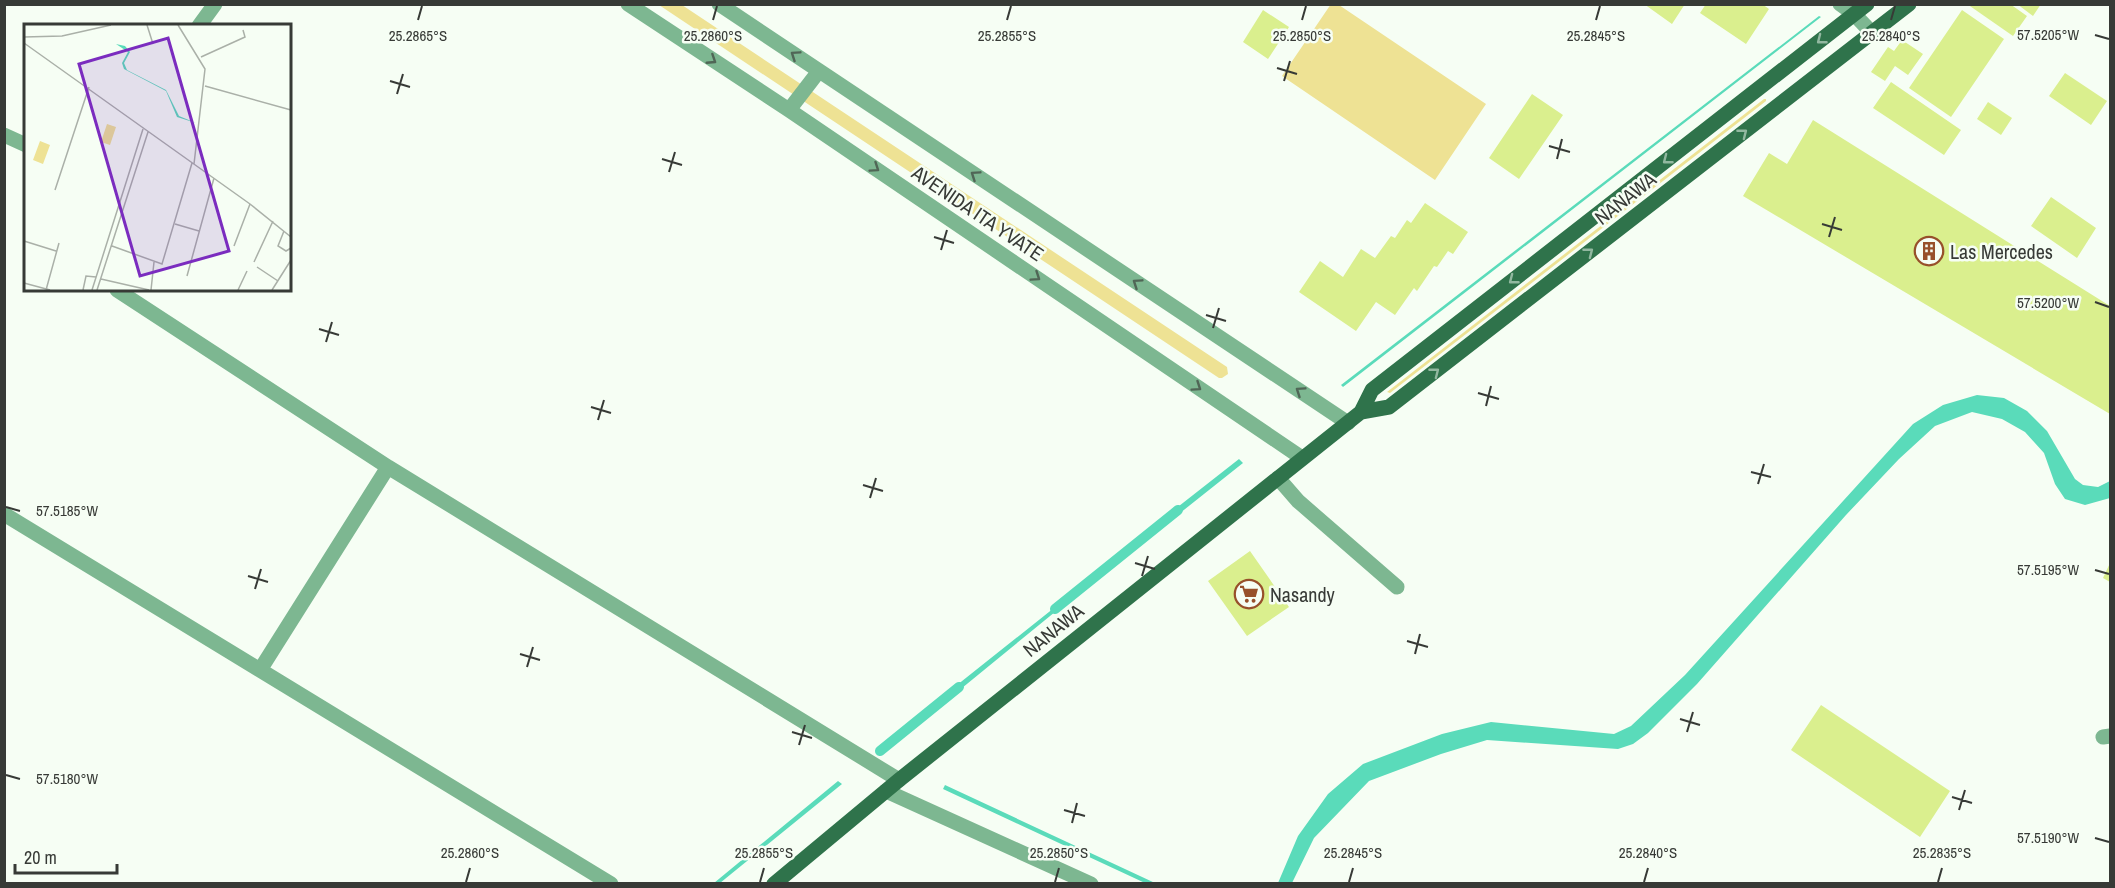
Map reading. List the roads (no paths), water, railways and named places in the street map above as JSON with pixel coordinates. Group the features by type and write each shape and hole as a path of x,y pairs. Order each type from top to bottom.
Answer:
{"main road":[{"name":"NANAWA","path":"774,884 899,780 1348,423 1361,412 1372,390 1867,4"},
{"name":"NANAWA","path":"1361,412 1389,407 1909,4"}],"street":[{"path":"200,24 215,4"},
{"name":"AVENIDA ITA YVATE","path":"628,4 789,110 1302,458"},
{"name":"AVENIDA ITA YVATE","path":"719,4 1348,423"},
{"path":"1840,4 1854,14 1872,33"},
{"path":"789,110 819,71"},
{"path":"4,135 24,143"},
{"path":"119,291 388,467 899,780"},
{"path":"260,670 388,467"},
{"path":"1278,478 1298,501 1397,587"},
{"path":"4,514 611,884"},
{"path":"886,791 1091,884"}],"waterway":[{"path":"1055,609 1178,510"},
{"path":"880,751 959,687"}],"place":[{"name":"Las Mercedes","path":"1929,251"},
{"name":"Nasandy","path":"1249,594"}]}
